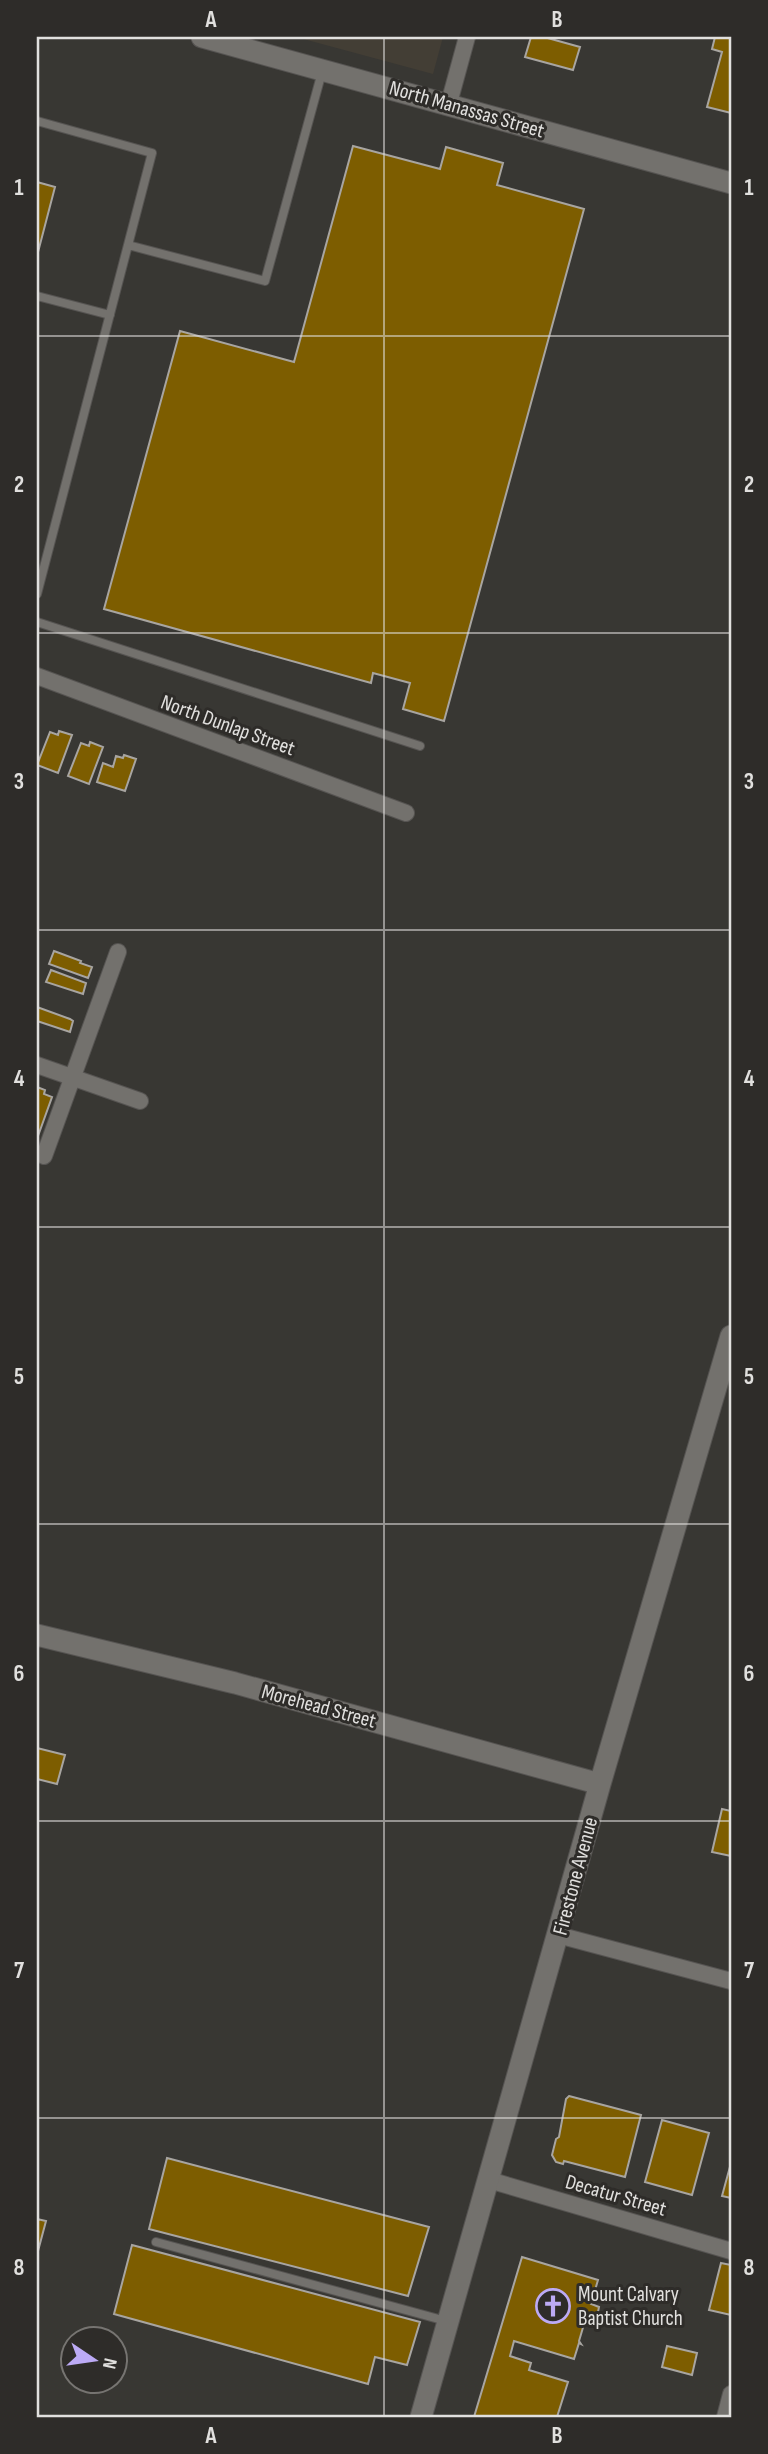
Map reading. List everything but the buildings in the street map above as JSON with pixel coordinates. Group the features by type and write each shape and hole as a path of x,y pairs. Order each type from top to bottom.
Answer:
{"street":[{"name":"North Manassas Street","path":"202,37 731,183"},
{"path":"449,103 467,37"},
{"name":"North Dunlap Street","path":"37,676 405,813"},
{"path":"44,1156 118,952"},
{"path":"37,1065 140,1101"},
{"name":"Firestone Avenue","path":"421,2417 600,1784 731,1336"},
{"name":"Morehead Street","path":"37,1635 235,1683 600,1784"},
{"path":"558,1935 731,1981"},
{"name":"Decatur Street","path":"489,2180 731,2251"},
{"path":"725,2417 731,2394"}],"lane":[{"path":"128,245 265,281 323,69"},
{"path":"37,121 152,153 37,594"},
{"path":"37,296 110,315"},
{"path":"37,622 420,746"},
{"path":"156,2242 449,2322"}],"shaded area":[{"path":"296,37 443,37 433,74"}],"place":[{"name":"Mount Calvary Baptist Church","path":"553,2306"}]}
